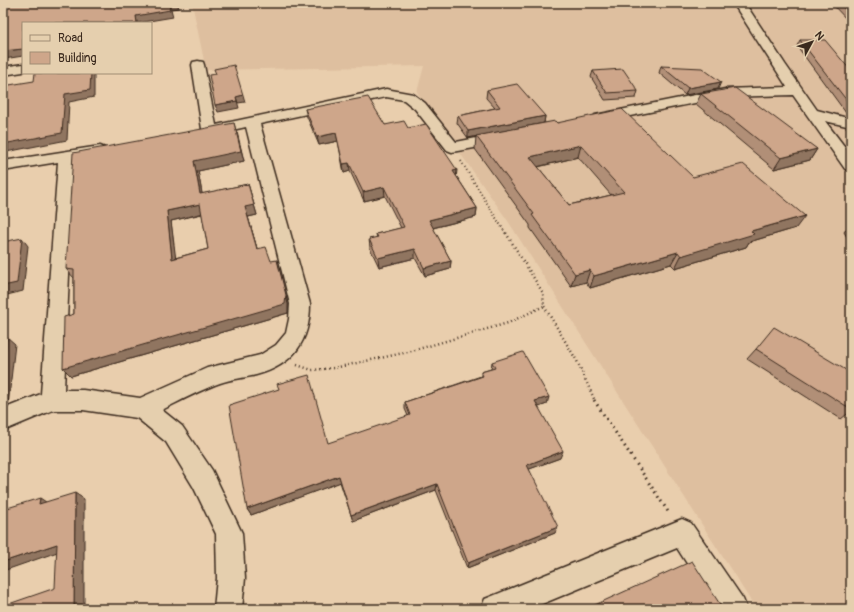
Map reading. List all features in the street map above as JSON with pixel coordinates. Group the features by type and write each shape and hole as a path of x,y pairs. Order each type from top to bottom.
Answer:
{"street":[{"path":"739,3 768,50 811,113 851,166"},
{"path":"198,65 210,131"},
{"path":"3,71 22,68"},
{"path":"586,121 725,93 797,91"},
{"path":"195,133 386,93 408,98 420,106 452,147 517,135"},
{"path":"811,113 851,123"},
{"path":"142,409 199,381 228,370 264,364 275,359 285,352 295,336 300,318 300,304 252,122"},
{"path":"3,166 66,157 112,148"},
{"path":"52,400 66,157"},
{"path":"3,420 52,400 82,400 142,409 174,434 203,479 229,533 231,578 228,609"},
{"path":"495,609 682,532 733,609"}],"path":[{"path":"452,147 544,293 544,306 577,361 597,406 682,532"},
{"path":"275,359 312,370 334,368 408,352 508,323 544,306"}],"shaded area":[{"path":"192,3 851,3 851,609 756,609 508,221 417,92 424,66 206,70"}],"building":[{"path":"20,3 169,3 170,10 136,16 137,22 22,22 22,49 3,51 3,38 6,26 3,26 3,5"},
{"path":"839,3 851,3 851,15"},
{"path":"800,40 825,40 851,71 851,106"},
{"path":"234,65 243,95 236,97 237,101 215,105 209,75 216,74 214,69"},
{"path":"661,66 702,68 721,82 688,88"},
{"path":"623,69 638,91 607,93 593,71"},
{"path":"35,74 91,74 90,90 65,94 62,133 3,144 3,86 34,81"},
{"path":"517,84 545,116 468,131 458,116 500,107 487,90"},
{"path":"735,88 817,149 781,158 701,94"},
{"path":"368,97 385,125 404,121 408,128 426,124 457,170 453,171 477,208 429,220 451,261 424,268 415,249 378,258 369,239 378,237 376,234 404,227 384,187 363,192 349,163 343,164 336,133 317,137 305,109"},
{"path":"622,109 693,177 743,164 805,216 751,231 754,234 681,256 678,252 594,276 590,270 575,274 532,215 534,214 476,136 555,121 557,123","holes":["581,145 624,192 569,205 530,157"]},
{"path":"234,123 241,151 194,161 200,194 248,184 254,205 245,207 257,249 266,247 271,261 277,260 286,295 285,304 63,368 64,317 74,314 74,270 66,269 73,153","holes":["200,204 208,249 172,259 167,211"]},
{"path":"851,227 851,235 847,228"},
{"path":"22,238 17,283 3,286 3,242"},
{"path":"774,327 851,373 851,409 756,349"},
{"path":"7,337 3,371 3,338"},
{"path":"523,352 549,397 535,401 563,451 527,465 558,527 468,563 437,484 351,515 339,476 247,509 229,405 279,389 277,384 309,375 328,443 410,415 405,402 483,376 481,372 495,368 492,362"},
{"path":"75,493 74,609 3,609 3,606 55,588 57,544 3,562 4,509 40,498 39,504"},
{"path":"692,561 723,609 586,609"}]}
